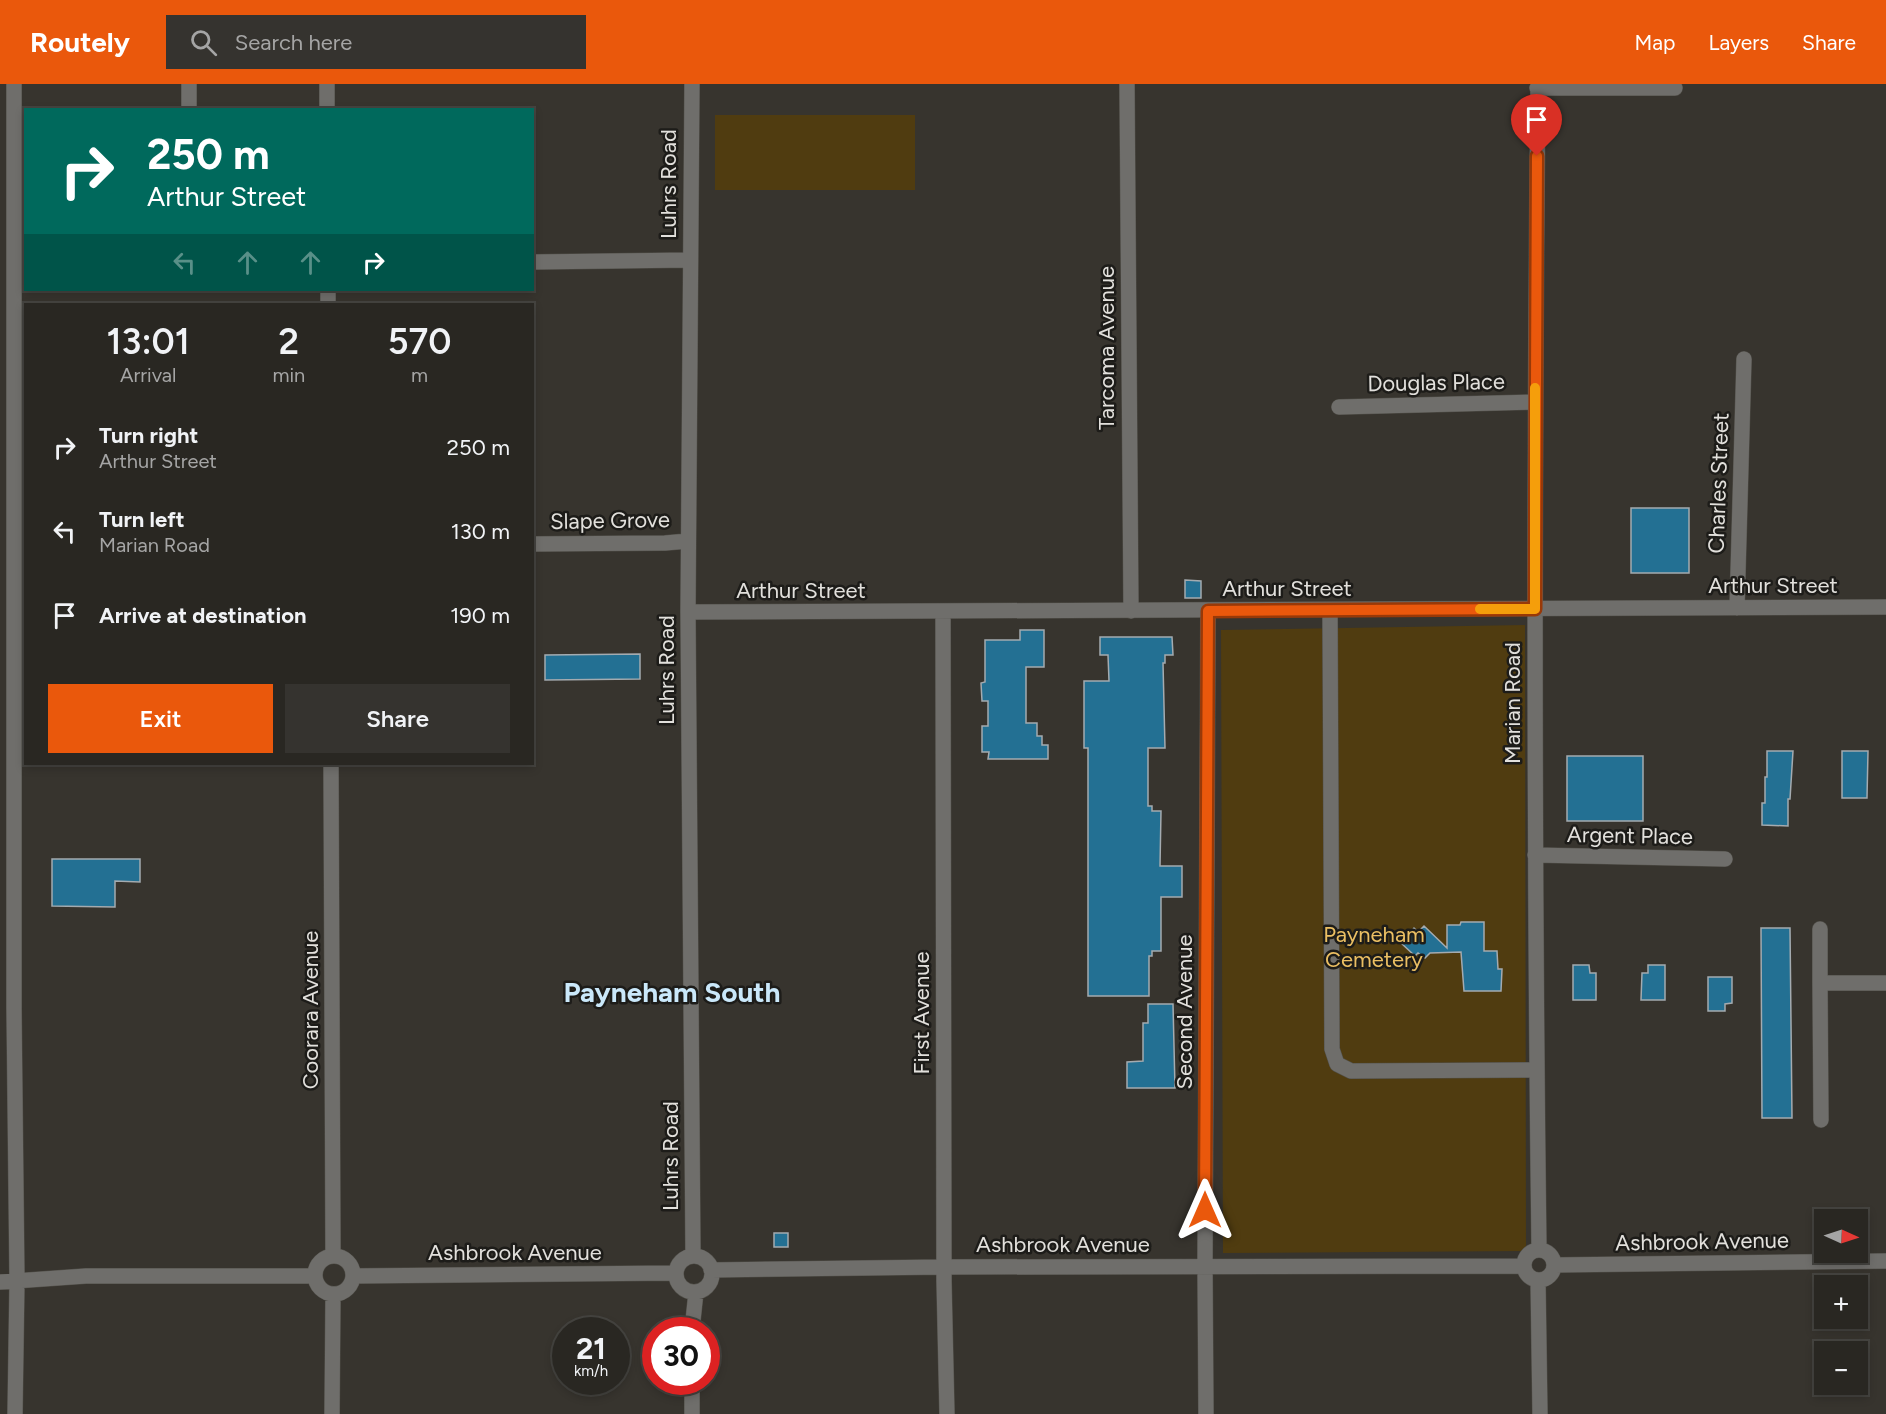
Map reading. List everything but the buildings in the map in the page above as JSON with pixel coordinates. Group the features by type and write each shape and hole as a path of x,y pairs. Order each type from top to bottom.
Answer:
{"street":[{"path":"14,84 7,747 7,1008 17,1281 15,1414"},
{"path":"189,84 189,108"},
{"path":"327,84 327,108"},
{"name":"Luhrs Road","path":"692,84 688,612 693,1257"},
{"name":"Tarcoma Avenue","path":"1127,84 1131,611"},
{"path":"1538,86 1675,88"},
{"name":"Marian Road","path":"1538,86 1534,402 1539,1249"},
{"path":"534,262 690,260"},
{"name":"Charles Street","path":"1737,608 1744,359"},
{"name":"Douglas Place","path":"1339,407 1534,402"},
{"name":"Slape Grove","path":"534,544 688,541"},
{"name":"Arthur Street","path":"688,612 1886,607"},
{"path":"1330,610 1332,1049 1337,1064 1351,1071 1537,1070"},
{"name":"Second Avenue","path":"1206,1414 1208,611"},
{"name":"First Avenue","path":"942,612 944,1266 947,1414"},
{"name":"Coorara Avenue","path":"331,765 333,1256"},
{"name":"Argent Place","path":"1535,855 1725,859"},
{"path":"1820,929 1821,1120"},
{"path":"1820,983 1886,983"},
{"path":"1539,1249 1549,1253 1554,1265 1551,1275 1546,1279 1538,1280 1527,1275 1524,1266 1525,1259 1530,1253 1539,1249"},
{"path":"333,1256 342,1257 349,1262 354,1276 347,1290 333,1295 320,1288 315,1276 316,1268 321,1260 333,1256"},
{"path":"693,1257 705,1260 711,1270 710,1282 696,1292 683,1288 676,1273 681,1262 693,1257"},
{"name":"Ashbrook Avenue","path":"1554,1265 1886,1261"},
{"name":"Ashbrook Avenue","path":"711,1270 944,1266 1524,1266"},
{"name":"Ashbrook Avenue","path":"354,1276 676,1273"},
{"path":"0,1282 86,1276 315,1276"},
{"path":"1538,1280 1540,1414"},
{"path":"693,1317 696,1292"},
{"path":"332,1414 333,1295"},
{"path":"692,1395 692,1414"}],"green space":[{"path":"715,115 915,115 915,190 715,190"},
{"name":"Payneham Cemetery","path":"1525,625 1526,1251 1223,1253 1221,630"}],"slow traffic":[{"path":"1480,609 1535,609 1535,388"}],"district":[{"name":"Payneham South","path":"672,992"}],"route":[{"path":"1205,1210 1208,611 1535,609 1534,402 1537,156"}]}
